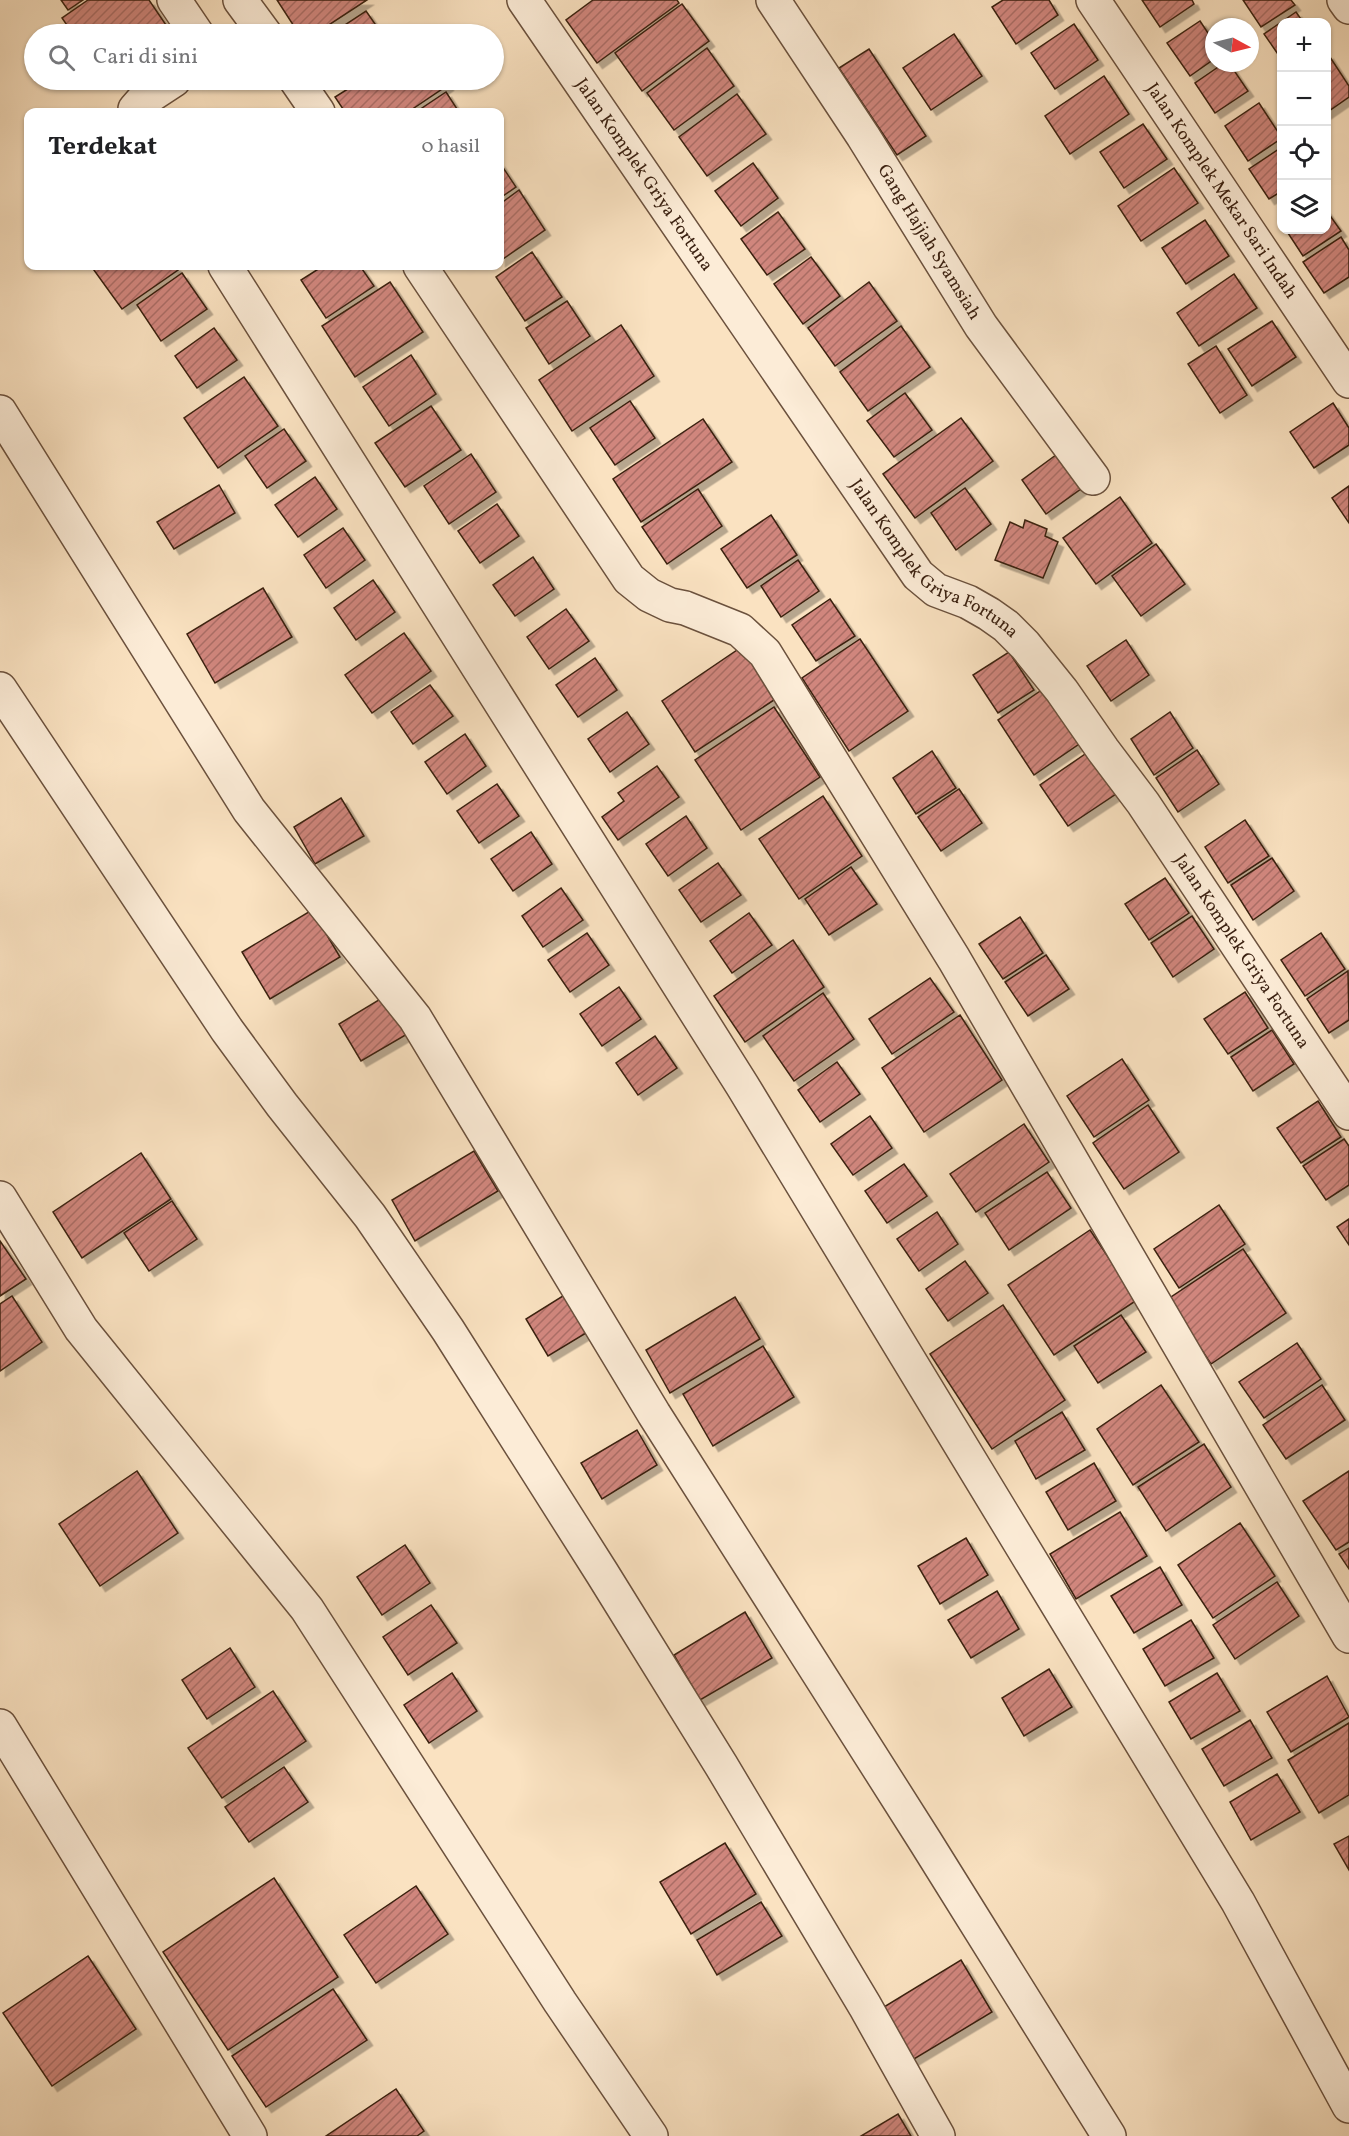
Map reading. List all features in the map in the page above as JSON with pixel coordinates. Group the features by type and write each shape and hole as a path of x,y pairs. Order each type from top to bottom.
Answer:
{"street":[{"path":"174,0 190,24"},
{"path":"240,0 258,24"},
{"name":"Jalan Komplek Griya Fortuna","path":"524,0 918,575 936,591 968,602 1006,626 1025,645 1062,691 1143,802 1349,1113"},
{"name":"Gang Hajjah Syamsiah","path":"773,0 863,136 981,326 1093,478"},
{"name":"Jalan Komplek Mekar Sari Indah","path":"1093,0 1349,381"},
{"path":"1344,0 1349,7"},
{"path":"137,108 142,101 159,90"},
{"path":"303,90 315,108"},
{"path":"228,270 742,1086 1238,1902 1349,2106"},
{"path":"423,270 629,579 649,595 670,605 715,619 740,630 765,653 954,959 1349,1636"},
{"path":"0,412 249,810 415,1018 661,1424 1109,2136"},
{"path":"0,689 227,1030 282,1105 370,1216 448,1330 721,1765 865,2006 938,2136"},
{"path":"0,1198 81,1329 307,1609 470,1864 651,2136"},
{"path":"0,1726 250,2136"}],"building":[{"path":"61,0 83,0 68,10"},
{"path":"88,0 149,0 165,24 66,24 62,18"},
{"path":"277,0 367,0 330,24 293,24"},
{"path":"593,0 677,0 679,3 597,63 566,20"},
{"path":"1003,0 1049,0 1058,15 1016,44 992,7"},
{"path":"1142,0 1192,0 1194,4 1160,27"},
{"path":"1243,0 1291,0 1295,5 1261,27 1259,18 1255,18"},
{"path":"682,4 709,41 642,91 615,53"},
{"path":"366,11 375,24 346,24"},
{"path":"1296,12 1300,18 1287,18"},
{"path":"1200,21 1205,28 1205,65 1190,76 1167,43"},
{"path":"1074,24 1098,60 1055,89 1031,53"},
{"path":"1277,25 1277,53 1264,34"},
{"path":"954,34 982,76 931,110 903,68"},
{"path":"707,48 734,86 674,130 647,93"},
{"path":"869,49 926,136 897,155 839,68"},
{"path":"1331,59 1349,86 1349,97 1331,110"},
{"path":"1211,72 1235,72 1248,91 1215,113 1195,83"},
{"path":"1104,76 1129,114 1070,154 1045,116"},
{"path":"346,90 441,90 414,108 342,108 335,97"},
{"path":"446,92 456,108 422,108"},
{"path":"737,94 766,134 707,176 679,137"},
{"path":"1259,103 1277,130 1277,141 1248,161 1225,126"},
{"path":"1143,124 1167,159 1124,188 1100,152"},
{"path":"1277,150 1277,194 1269,199 1249,169"},
{"path":"753,163 778,198 741,226 715,191"},
{"path":"1174,168 1198,203 1141,241 1118,206"},
{"path":"504,169 516,187 504,195"},
{"path":"519,190 545,230 504,258 504,201"},
{"path":"778,212 805,249 767,275 741,239"},
{"path":"1331,217 1341,231 1303,256 1289,234 1331,234"},
{"path":"1205,220 1229,256 1186,284 1162,248"},
{"path":"1341,237 1349,250 1349,277 1324,293 1303,262"},
{"path":"532,252 562,297 525,321 496,277"},
{"path":"811,257 840,296 803,324 774,284"},
{"path":"94,270 178,270 122,309"},
{"path":"317,270 363,270 374,286 326,318 301,280"},
{"path":"182,273 207,309 161,341 137,305"},
{"path":"1234,274 1257,308 1199,346 1177,313"},
{"path":"390,282 423,332 355,377 322,326"},
{"path":"869,282 897,321 835,366 808,328"},
{"path":"567,301 590,336 549,364 526,328"},
{"path":"1272,321 1296,357 1252,386 1228,349"},
{"path":"621,325 654,376 572,431 539,380"},
{"path":"901,326 930,367 868,411 840,372"},
{"path":"214,328 237,360 197,388 175,356"},
{"path":"1216,346 1247,395 1220,413 1188,364"},
{"path":"411,355 436,394 389,426 363,387"},
{"path":"244,377 278,426 218,468 184,418"},
{"path":"905,393 932,430 894,457 867,421"},
{"path":"630,401 655,438 615,465 590,428"},
{"path":"1333,403 1349,428 1349,445 1314,468 1290,432"},
{"path":"431,406 461,450 405,487 375,443"},
{"path":"961,418 993,461 915,518 883,474"},
{"path":"703,419 732,462 641,522 613,479"},
{"path":"284,429 306,461 267,488 245,456"},
{"path":"1060,452 1085,486 1046,514 1022,480"},
{"path":"471,454 496,492 449,524 424,486"},
{"path":"315,477 337,509 298,537 275,505"},
{"path":"219,485 235,513 174,549 157,522"},
{"path":"1349,486 1349,523 1332,498"},
{"path":"965,488 991,524 956,550 931,513"},
{"path":"698,489 722,526 667,564 642,527"},
{"path":"1120,497 1152,543 1096,584 1063,538"},
{"path":"497,504 519,536 480,563 458,531"},
{"path":"771,515 797,555 747,588 721,549"},
{"path":"1025,520 1047,529 1045,536 1058,542 1043,578 995,560 1010,522 1023,528"},
{"path":"343,528 365,560 326,588 304,555"},
{"path":"1156,544 1185,584 1141,616 1112,576"},
{"path":"533,557 554,589 515,616 493,585"},
{"path":"798,560 819,591 781,617 761,586"},
{"path":"373,580 395,612 356,640 334,608"},
{"path":"263,588 292,637 215,683 187,634"},
{"path":"830,599 855,636 816,661 792,625"},
{"path":"566,609 589,641 549,669 527,637"},
{"path":"404,633 431,671 372,713 345,675"},
{"path":"860,639 908,711 849,751 802,678"},
{"path":"1126,640 1149,675 1111,701 1087,666"},
{"path":"743,646 777,698 695,752 662,701"},
{"path":"1009,652 1034,690 998,713 973,675"},
{"path":"595,658 617,690 578,717 556,685"},
{"path":"430,685 453,716 413,744 391,712"},
{"path":"1049,685 1085,740 1034,775 998,720"},
{"path":"774,707 820,777 741,830 695,760"},
{"path":"627,712 649,744 610,772 588,739"},
{"path":"1170,712 1193,748 1154,775 1131,739"},
{"path":"465,734 486,766 447,794 425,762"},
{"path":"1091,750 1119,792 1068,826 1040,785"},
{"path":"1197,750 1219,784 1178,812 1156,778"},
{"path":"932,751 956,788 916,814 893,778"},
{"path":"657,766 679,797 618,840 602,817 624,801 618,793"},
{"path":"497,784 519,816 479,843 457,811"},
{"path":"959,789 982,823 941,851 918,817"},
{"path":"823,796 862,856 799,899 759,839"},
{"path":"341,798 364,836 315,864 294,827"},
{"path":"686,816 707,848 668,876 646,844"},
{"path":"1245,820 1269,856 1228,883 1205,847"},
{"path":"531,832 552,864 513,891 491,859"},
{"path":"1272,858 1294,891 1253,920 1231,885"},
{"path":"718,863 741,895 701,922 679,890"},
{"path":"851,867 877,904 829,935 805,899"},
{"path":"1165,878 1189,913 1149,940 1125,904"},
{"path":"561,888 583,920 543,947 522,916"},
{"path":"312,910 340,957 270,999 242,952"},
{"path":"749,913 772,945 732,973 710,941"},
{"path":"1192,916 1214,949 1173,977 1151,943"},
{"path":"1020,917 1043,953 1003,979 979,944"},
{"path":"587,933 609,965 570,992 548,960"},
{"path":"1321,933 1345,969 1305,996 1281,960"},
{"path":"793,940 824,987 745,1042 714,996"},
{"path":"1046,955 1069,989 1028,1016 1005,982"},
{"path":"1348,971 1349,1020 1329,1033 1307,999"},
{"path":"930,978 954,1012 892,1054 869,1019"},
{"path":"619,987 641,1019 602,1046 580,1014"},
{"path":"1245,992 1268,1028 1228,1054 1204,1019"},
{"path":"823,993 854,1039 794,1081 763,1036"},
{"path":"387,995 409,1033 361,1061 339,1024"},
{"path":"960,1015 1002,1080 924,1132 882,1068"},
{"path":"1272,1030 1294,1064 1253,1091 1231,1057"},
{"path":"655,1036 677,1068 638,1095 616,1063"},
{"path":"1122,1059 1149,1100 1094,1137 1067,1096"},
{"path":"837,1062 860,1094 820,1122 798,1090"},
{"path":"1318,1101 1341,1137 1301,1163 1277,1128"},
{"path":"1148,1105 1179,1152 1124,1189 1093,1143"},
{"path":"870,1116 892,1148 853,1175 831,1144"},
{"path":"1024,1124 1049,1162 976,1212 950,1174"},
{"path":"1344,1139 1349,1146 1349,1185 1326,1200 1303,1166"},
{"path":"474,1151 498,1191 415,1241 392,1200"},
{"path":"141,1153 171,1199 82,1258 53,1212"},
{"path":"904,1164 927,1196 887,1223 865,1191"},
{"path":"1047,1172 1071,1208 1009,1250 985,1213"},
{"path":"172,1201 197,1239 149,1271 124,1233"},
{"path":"1219,1205 1245,1244 1179,1288 1154,1249"},
{"path":"937,1212 958,1244 919,1271 897,1239"},
{"path":"1349,1219 1349,1245 1337,1227"},
{"path":"1090,1230 1137,1300 1054,1355 1008,1285"},
{"path":"0,1241 26,1279 0,1296"},
{"path":"1243,1249 1286,1313 1211,1364 1168,1299"},
{"path":"965,1261 988,1293 948,1321 926,1289"},
{"path":"574,1289 596,1327 548,1356 526,1319"},
{"path":"12,1296 42,1342 0,1371 0,1304"},
{"path":"735,1297 760,1339 670,1393 646,1350"},
{"path":"1003,1305 1065,1400 992,1449 930,1354"},
{"path":"1121,1315 1146,1352 1098,1383 1074,1346"},
{"path":"1297,1343 1321,1379 1264,1418 1239,1382"},
{"path":"763,1346 794,1397 713,1446 683,1394"},
{"path":"1161,1385 1199,1442 1133,1485 1097,1429"},
{"path":"1322,1385 1345,1420 1286,1459 1263,1425"},
{"path":"1062,1412 1085,1450 1036,1479 1015,1441"},
{"path":"637,1430 657,1465 602,1499 581,1463"},
{"path":"1204,1444 1231,1487 1166,1531 1138,1487"},
{"path":"1094,1463 1116,1501 1068,1530 1046,1492"},
{"path":"137,1471 178,1533 100,1586 59,1524"},
{"path":"1349,1471 1349,1542 1336,1550 1303,1501"},
{"path":"1120,1512 1147,1556 1076,1599 1050,1554"},
{"path":"1240,1523 1275,1576 1213,1618 1178,1565"},
{"path":"966,1538 988,1575 940,1604 918,1566"},
{"path":"405,1545 430,1583 382,1615 357,1577"},
{"path":"1349,1548 1349,1569 1339,1554"},
{"path":"1160,1567 1182,1605 1134,1633 1111,1596"},
{"path":"1277,1582 1299,1616 1235,1659 1213,1625"},
{"path":"997,1591 1019,1629 971,1658 948,1620"},
{"path":"431,1605 457,1643 408,1675 383,1637"},
{"path":"745,1612 772,1658 700,1700 674,1655"},
{"path":"1191,1620 1214,1658 1165,1686 1143,1649"},
{"path":"230,1648 255,1687 207,1719 182,1680"},
{"path":"1049,1669 1072,1707 1024,1736 1002,1698"},
{"path":"452,1673 477,1711 429,1743 404,1705"},
{"path":"1217,1673 1240,1711 1191,1739 1169,1702"},
{"path":"1327,1676 1349,1717 1291,1752 1267,1712"},
{"path":"273,1691 306,1741 222,1798 188,1748"},
{"path":"1250,1720 1272,1758 1224,1786 1202,1749"},
{"path":"1349,1723 1349,1795 1319,1813 1288,1760"},
{"path":"284,1767 308,1802 249,1842 225,1807"},
{"path":"1277,1774 1300,1812 1251,1840 1230,1802"},
{"path":"1349,1836 1349,1870 1334,1844"},
{"path":"725,1843 756,1894 691,1934 660,1882"},
{"path":"274,1878 338,1977 228,2050 163,1952"},
{"path":"416,1886 448,1934 376,1983 344,1935"},
{"path":"761,1902 782,1936 717,1975 697,1940"},
{"path":"88,1956 136,2029 52,2086 3,2013"},
{"path":"961,1960 992,2012 909,2062 879,2010"},
{"path":"333,1989 367,2040 266,2107 232,2056"},
{"path":"396,2089 424,2131 417,2136 326,2136"},
{"path":"898,2114 911,2136 861,2136"}]}
